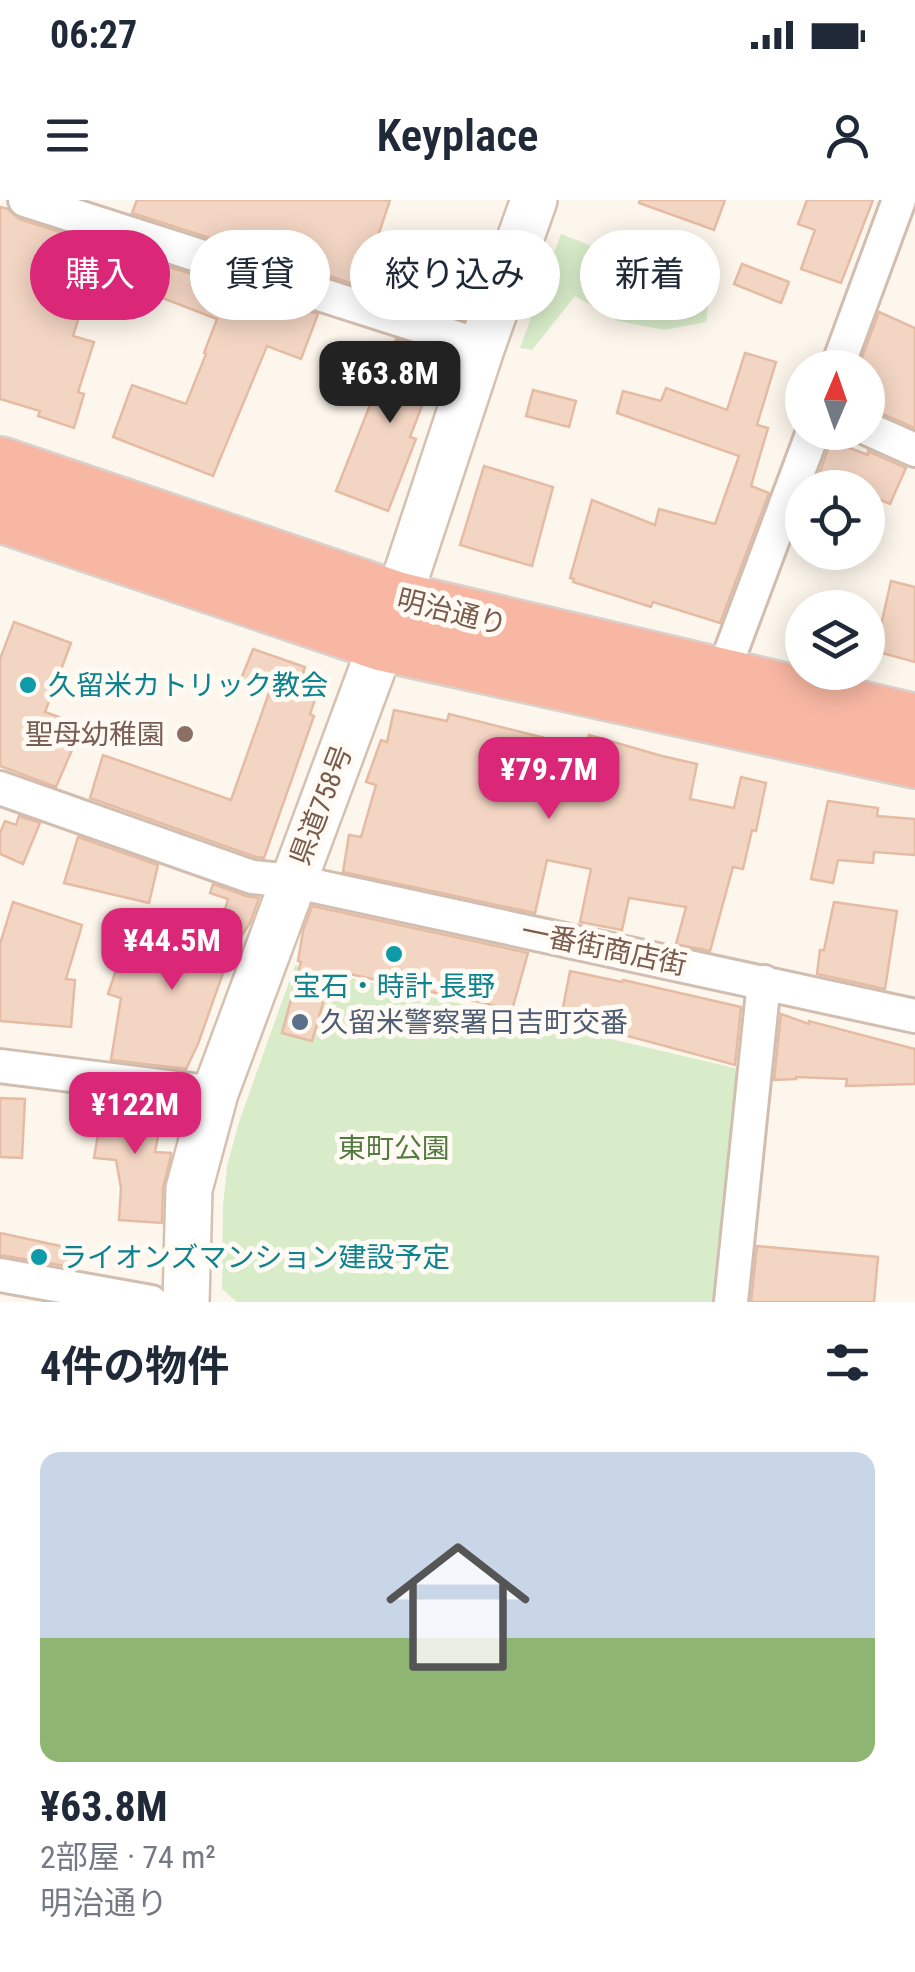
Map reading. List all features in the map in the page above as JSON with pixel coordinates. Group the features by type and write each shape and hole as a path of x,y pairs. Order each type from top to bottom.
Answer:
{"highway":[{"name":"明治通り","path":"0,464 390,621 722,675 915,722"},
{"name":"明治通り","path":"0,514 915,760"}],"main road":[{"name":"県道758号","path":"186,1302 189,1189 215,1093 390,621 534,200"}],"street":[{"path":"25,200 482,346"},
{"path":"843,350 898,200"},
{"path":"885,437 915,450"},
{"path":"722,675 805,450"},
{"name":"一番街商店街","path":"0,788 252,876 292,881 915,1016"},
{"path":"731,1302 764,982"},
{"path":"0,1066 215,1093"},
{"path":"0,1275 151,1302"}],"green space":[{"path":"560,237 580,242 580,299 575,296 560,315"},
{"path":"530,320 556,320 532,350 520,348"},
{"path":"616,320 706,320 664,330"},
{"name":"東町公園","path":"295,965 739,1069 713,1302 237,1302 222,1289 227,1166"}],"building":[{"path":"137,200 390,200 380,230 350,230 350,283 330,276 330,230 190,232 132,213"},
{"path":"640,200 725,200 714,230 639,203"},
{"path":"807,200 873,200 841,283 801,269 815,230 798,224"},
{"path":"0,207 19,219 53,230 30,230 30,320 78,320 73,336 94,342 78,392 84,394 74,428 38,416 40,411 0,399"},
{"path":"742,264 789,282 781,303 734,284"},
{"path":"170,267 190,274 190,309 170,301"},
{"path":"879,312 915,328 915,428 885,415 885,350 865,350"},
{"path":"217,320 316,320 301,359 267,346 213,476 113,437 132,385 186,404"},
{"path":"396,339 442,354 410,437 416,439 388,511 336,491"},
{"path":"745,353 776,362 757,425 768,428 751,486 769,493 720,623 653,602 651,607 573,582 570,578 592,500 655,525 659,509 715,524 739,456 617,413 623,391 661,401 666,388 727,410"},
{"path":"533,390 576,401 569,427 526,416"},
{"path":"828,450 855,450 868,455 868,451 906,468 890,504 885,502 885,470 821,470"},
{"path":"484,466 553,487 532,566 460,545"},
{"path":"891,581 915,587 915,662 885,654 885,607"},
{"name":"久留米カトリック教会","path":"14,622 71,643 45,712 59,717 53,735 75,743 56,787 0,766 0,659"},
{"path":"253,649 305,667 303,673 322,679 310,714 314,716 264,858 90,798 103,755 231,800 270,690 241,679"},
{"path":"394,710 447,721 449,714 585,748 589,735 697,764 690,799 734,808 741,777 766,783 756,831 752,830 743,869 733,867 710,951 676,944 686,907 629,898 622,930 580,922 591,869 547,860 535,913 343,872 349,835 361,837 376,785 366,782 381,740 387,742"},
{"path":"828,801 878,808 877,816 915,819 915,855 874,852 873,863 838,860 833,883 811,879"},
{"path":"19,816 40,823 23,864 0,854 0,833 5,821 16,825"},
{"path":"78,837 158,865 149,903 64,883"},
{"path":"213,884 259,898 250,923 218,971 223,973 186,1069 111,1060 121,998 108,994 126,940 208,968 228,899 210,893"},
{"path":"13,902 82,925 66,979 75,980 71,1027 0,1021 0,944"},
{"path":"834,902 897,911 885,989 817,974"},
{"path":"312,906 528,953 512,1010 336,971 312,1041 282,1033 301,962 298,961 303,931"},
{"path":"570,971 741,1007 735,1065 609,1031 612,1022 562,1013"},
{"path":"781,1014 915,1049 915,1084 846,1086 847,1079 774,1080"},
{"path":"0,1098 25,1099 22,1158 0,1157"},
{"path":"104,1099 161,1106 155,1152 171,1153 163,1188 162,1223 119,1220 121,1188 116,1160 94,1158"},
{"name":"ライオンズマンション建設予定","path":"0,1233 79,1250 77,1268 0,1255"},
{"path":"757,1246 878,1257 874,1302 751,1302"}],"place":[{"name":"久留米カトリック教会","path":"28,685"},
{"name":"聖母幼稚園","path":"185,734"},
{"name":"宝石・時計 長野","path":"394,954"},
{"name":"久留米警察署日吉町交番","path":"300,1022"},
{"name":"ライオンズマンション建設予定","path":"39,1257"}]}
